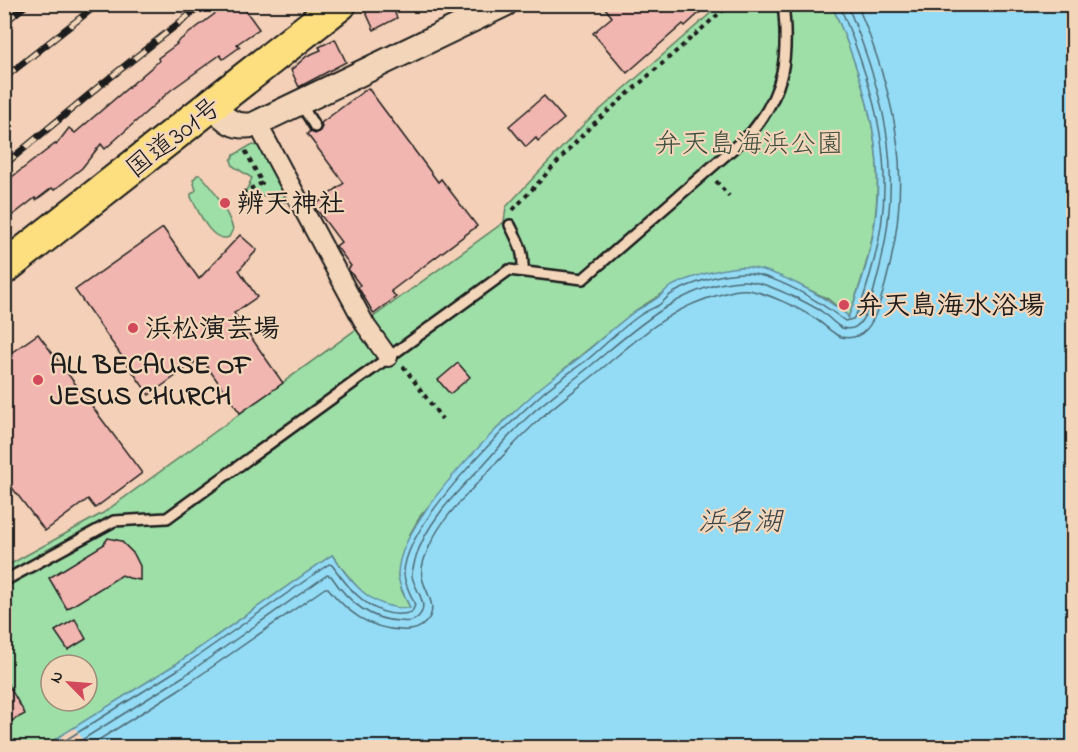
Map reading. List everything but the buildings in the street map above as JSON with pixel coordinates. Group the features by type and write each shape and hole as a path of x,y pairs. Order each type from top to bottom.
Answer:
{"highway":[{"name":"国道301号","path":"4,268 340,4"}],"street":[{"path":"213,106 229,123 245,126 257,123 505,4"},
{"path":"257,123 366,326 391,355"}],"lane":[{"path":"4,581 114,521 166,518 509,270 583,279 751,133 770,108 782,79 785,49 783,4"},
{"path":"300,102 315,127"},
{"path":"510,225 524,255 523,271"}],"path":[{"path":"510,225 513,210 590,126 730,4"},
{"path":"241,142 262,183 242,193"},
{"path":"391,355 442,419"}],"green space":[{"name":"弁天島海浜公園","path":"720,5 832,5 862,86 872,124 877,161 877,198 872,236 862,276 847,320 847,315 828,299 799,285 740,267 678,284 636,310 541,388 501,424 421,515 410,534 398,575 410,608 383,605 372,600 355,585 332,555 176,664 99,712 99,653 39,653 39,713 98,713 41,747 5,748 5,567 103,513 504,222 506,207 586,122"},
{"path":"251,145 260,146 289,199 288,202 281,202 270,196 245,193 252,178 233,166 231,160 234,155"},
{"path":"200,175 210,185 224,208 233,229 229,237 216,236 197,210 191,194 196,190 193,180"}],"water":[{"name":"浜名湖","path":"832,5 1073,5 1073,747 41,748 176,664 332,555 364,593 384,604 410,608 398,578 403,552 415,527 454,474 500,425 539,389 634,312 674,285 723,269 753,268 767,271 811,291 837,307 848,318 863,275 873,235 877,197 877,160 872,123 849,47"}],"pier":[{"path":"75,728 88,747 67,747 60,737"}],"railway":[{"path":"4,9 10,4"},
{"path":"4,23 27,4"},
{"path":"4,78 98,4"},
{"path":"4,165 203,4"}],"place":[{"name":"辨天神社","path":"225,203"},
{"name":"弁天島海水浴場","path":"844,305"},
{"name":"浜松演芸場","path":"133,328"},
{"name":"ALL BECAUSE OF JESUS CHURCH","path":"38,380"}]}
